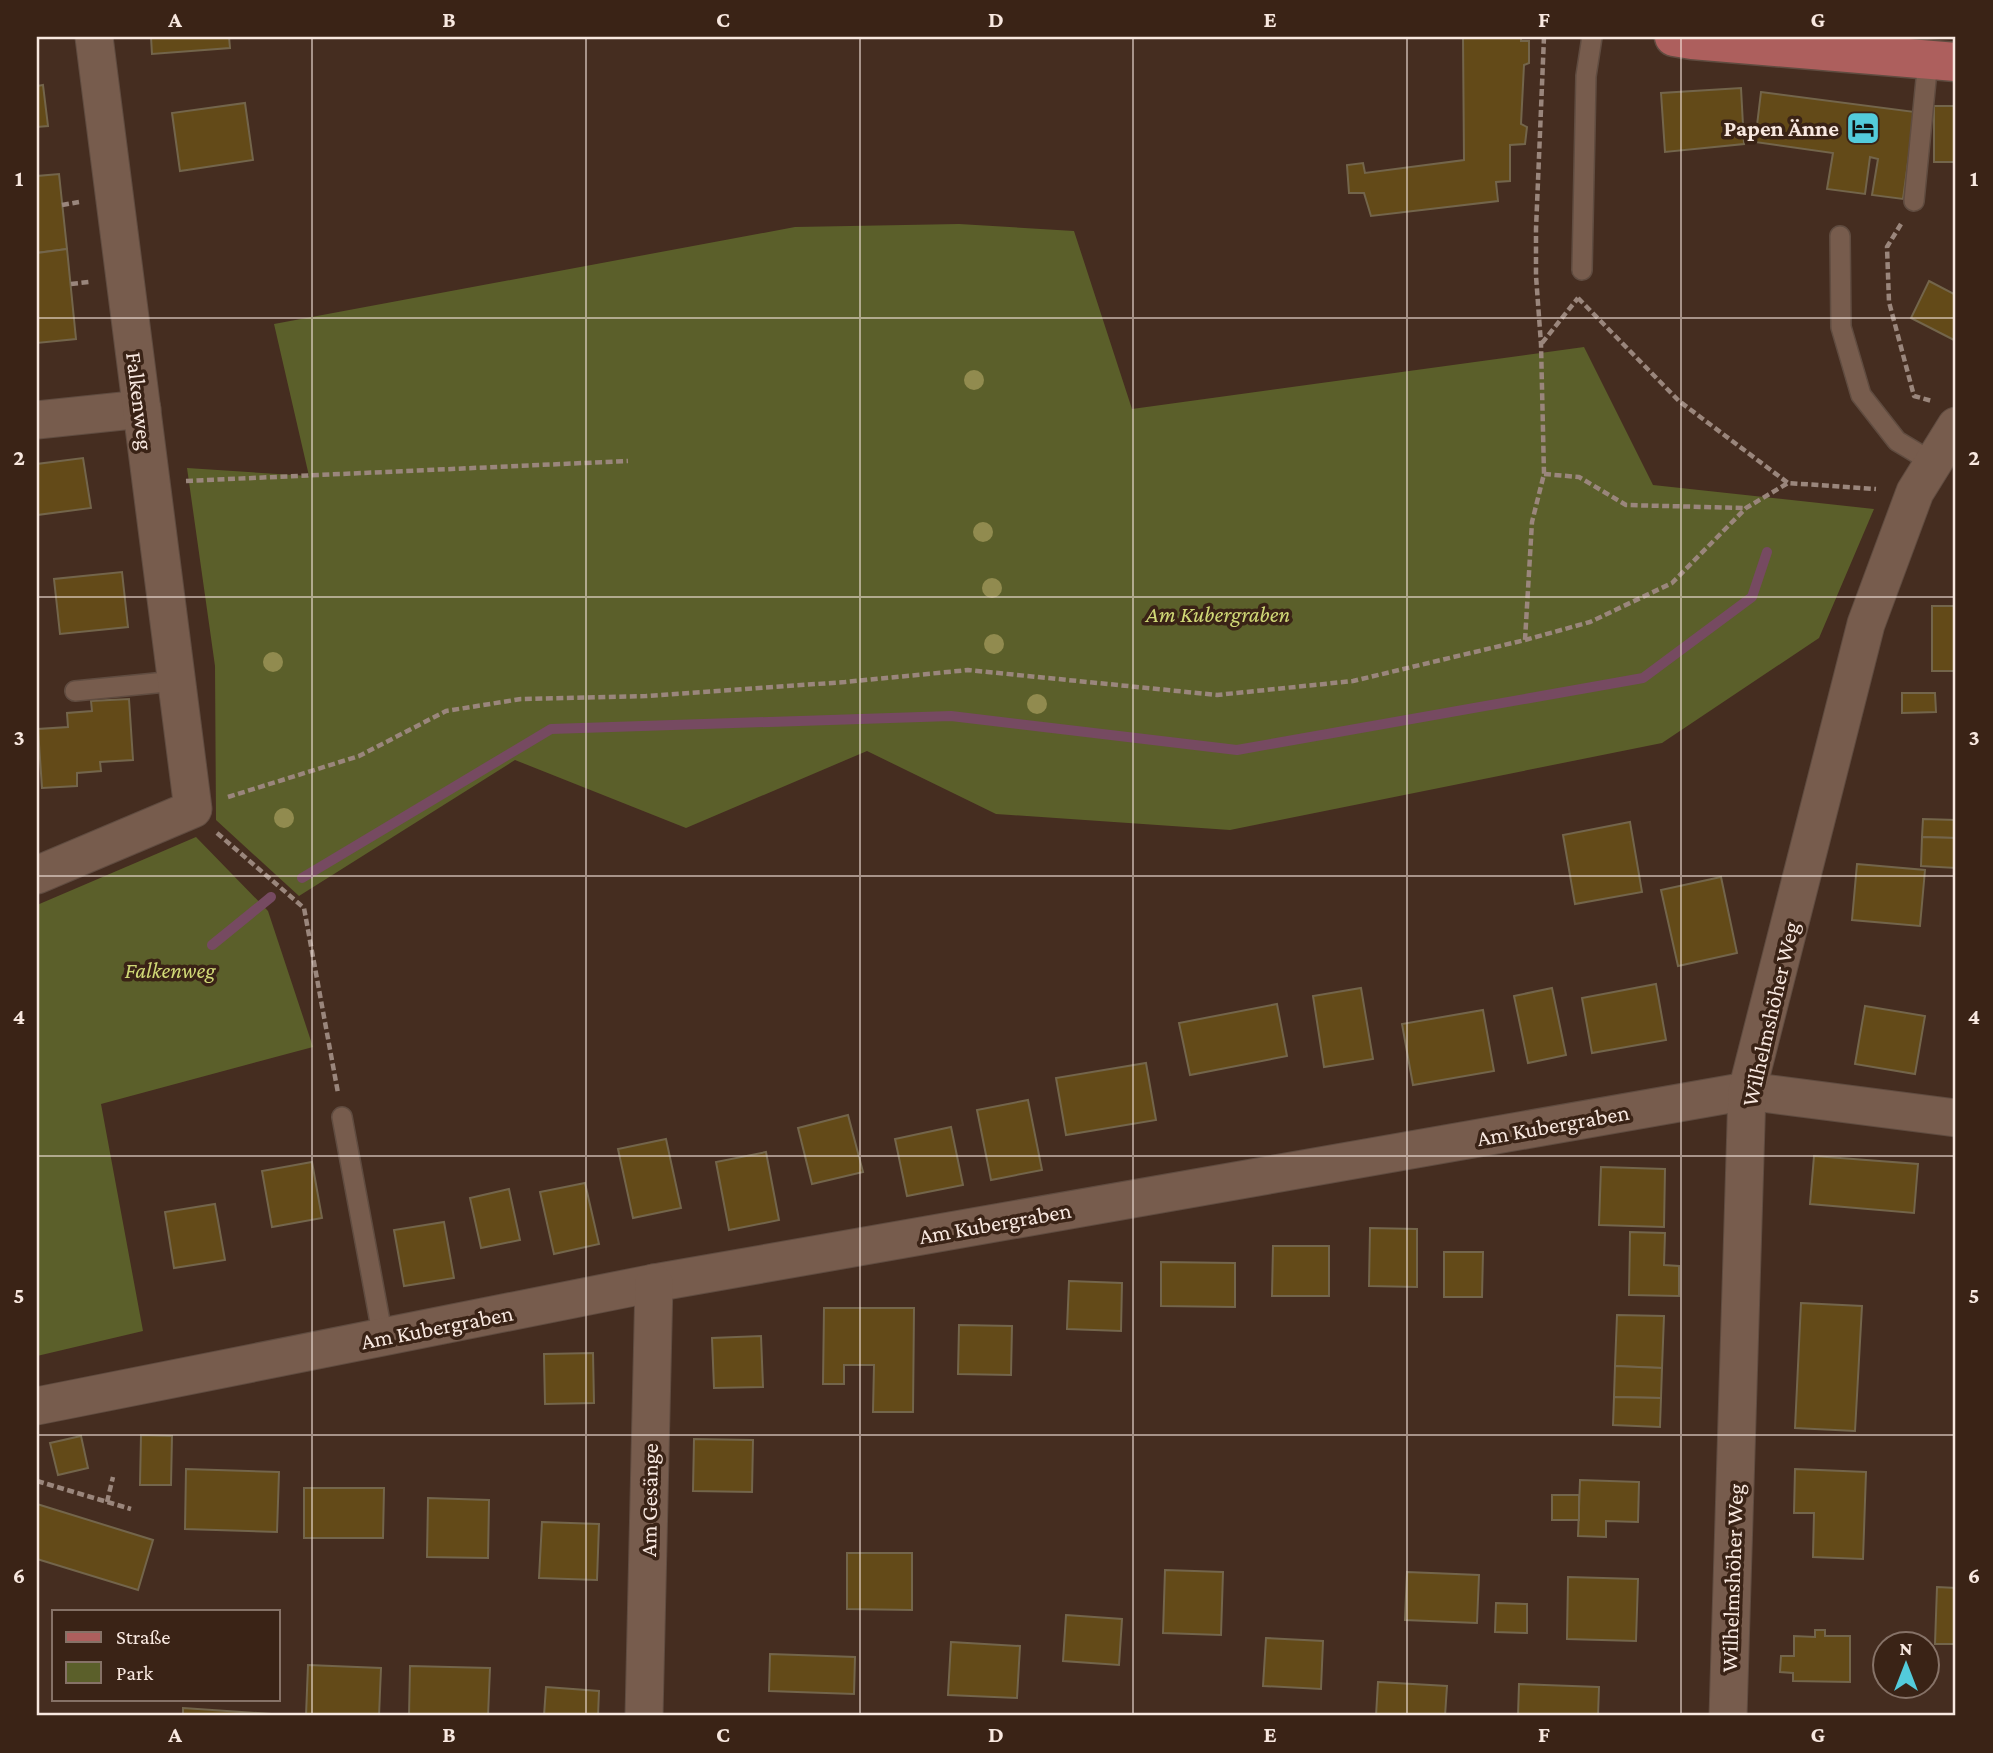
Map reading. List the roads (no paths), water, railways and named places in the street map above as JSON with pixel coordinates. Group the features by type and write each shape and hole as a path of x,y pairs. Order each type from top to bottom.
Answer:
{"main road":[{"path":"1684,38 1942,61"}],"street":[{"name":"Falkenweg","path":"37,875 192,809 94,37"},
{"path":"37,420 142,409"},
{"name":"Wilhelmshöher Weg","path":"1728,1716 1747,1091 1866,624 1946,414"},
{"name":"Am Kubergraben","path":"37,1406 654,1283 1747,1091 1956,1118"},
{"name":"Am Gesänge","path":"644,1716 654,1283"}],"lane":[{"path":"1583,270 1586,76 1592,37"},
{"path":"1914,201 1942,61"},
{"path":"1840,236 1841,327 1861,395 1923,477"},
{"path":"75,691 176,681"},
{"path":"342,1118 383,1338"}],"waterway":[{"path":"302,878 551,729 951,716 1237,750 1643,678 1752,597 1767,552"},
{"path":"212,945 271,897"}],"place":[{"name":"Papen Änne","path":"1863,128"}]}
